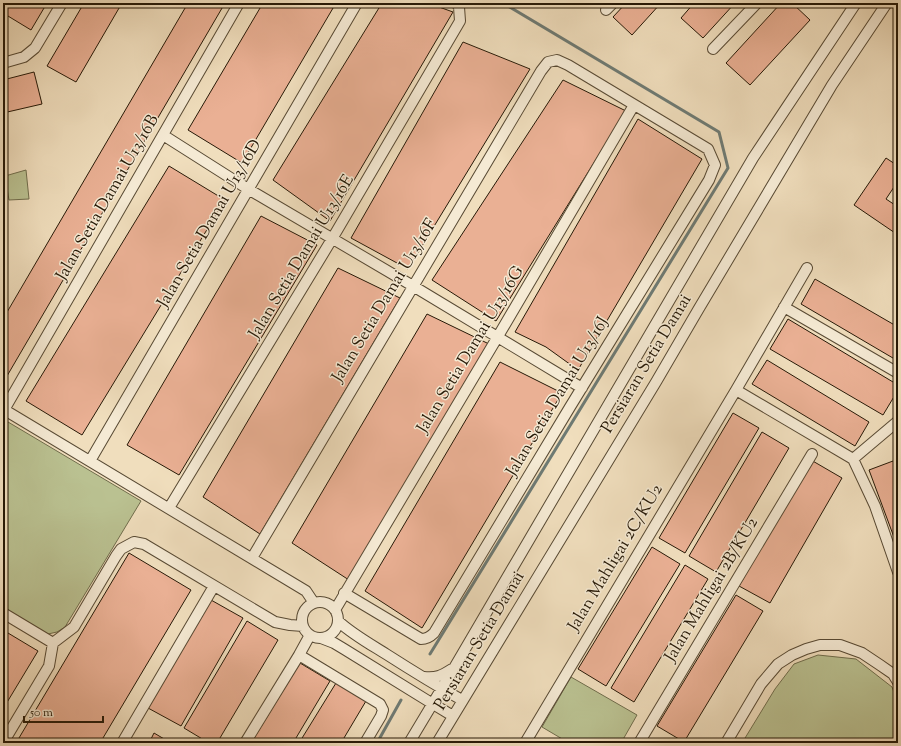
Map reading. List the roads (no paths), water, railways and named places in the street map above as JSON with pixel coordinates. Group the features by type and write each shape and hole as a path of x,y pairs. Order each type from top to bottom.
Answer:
{"street":[{"path":"3,63 24,57 35,48 62,3"},
{"name":"Jalan Setia Damai U13/16B","path":"4,410 240,3"},
{"name":"Jalan Setia Damai U13/16D","path":"90,461 357,3"},
{"name":"Jalan Setia Damai U13/16E","path":"169,508 332,239 460,21 459,7 456,3"},
{"path":"714,49 757,3"},
{"name":"Persiaran Setia Damai","path":"409,743 753,158 856,3"},
{"name":"Persiaran Setia Damai","path":"437,743 656,382 832,85 887,3"},
{"name":"Jalan Setia Damai U13/16F","path":"252,558 412,286 541,71 548,62 557,60 568,65 634,105"},
{"name":"Jalan Setia Damai U13/16J","path":"344,593 421,638 428,638 434,633 710,180 715,164 708,149 634,105"},
{"name":"Jalan Setia Damai U13/16G","path":"335,610 634,105"},
{"path":"163,135 248,190 582,388"},
{"name":"Jalan Mahligai 2C/KU2","path":"525,743 736,390 807,268"},
{"path":"784,307 898,374"},
{"path":"736,390 853,459 875,506 898,572"},
{"path":"4,410 306,591 314,603"},
{"path":"853,459 898,421"},
{"name":"Jalan Mahligai 2B/KU2","path":"639,743 812,454"},
{"path":"4,743 49,666 53,643 74,627 116,556 121,549 134,542 144,544 275,622 303,626"},
{"path":"122,743 214,586"},
{"path":"321,638 331,634 337,626 338,621 335,610 326,603 320,602 309,605 303,615 303,626 310,635 344,648 453,716"},
{"path":"3,614 53,643"},
{"path":"338,621 354,634 462,700"},
{"path":"244,743 310,635"},
{"path":"726,743 761,684 778,664 792,655 806,649 820,645 840,645 862,654 880,665 893,674 898,682"},
{"path":"299,655 380,704 383,710 381,716 365,743"},
{"path":"424,678 434,678 443,675 454,668"}],"waterway":[{"path":"430,654 728,168 719,132 503,3"},
{"path":"377,743 401,700"}]}
